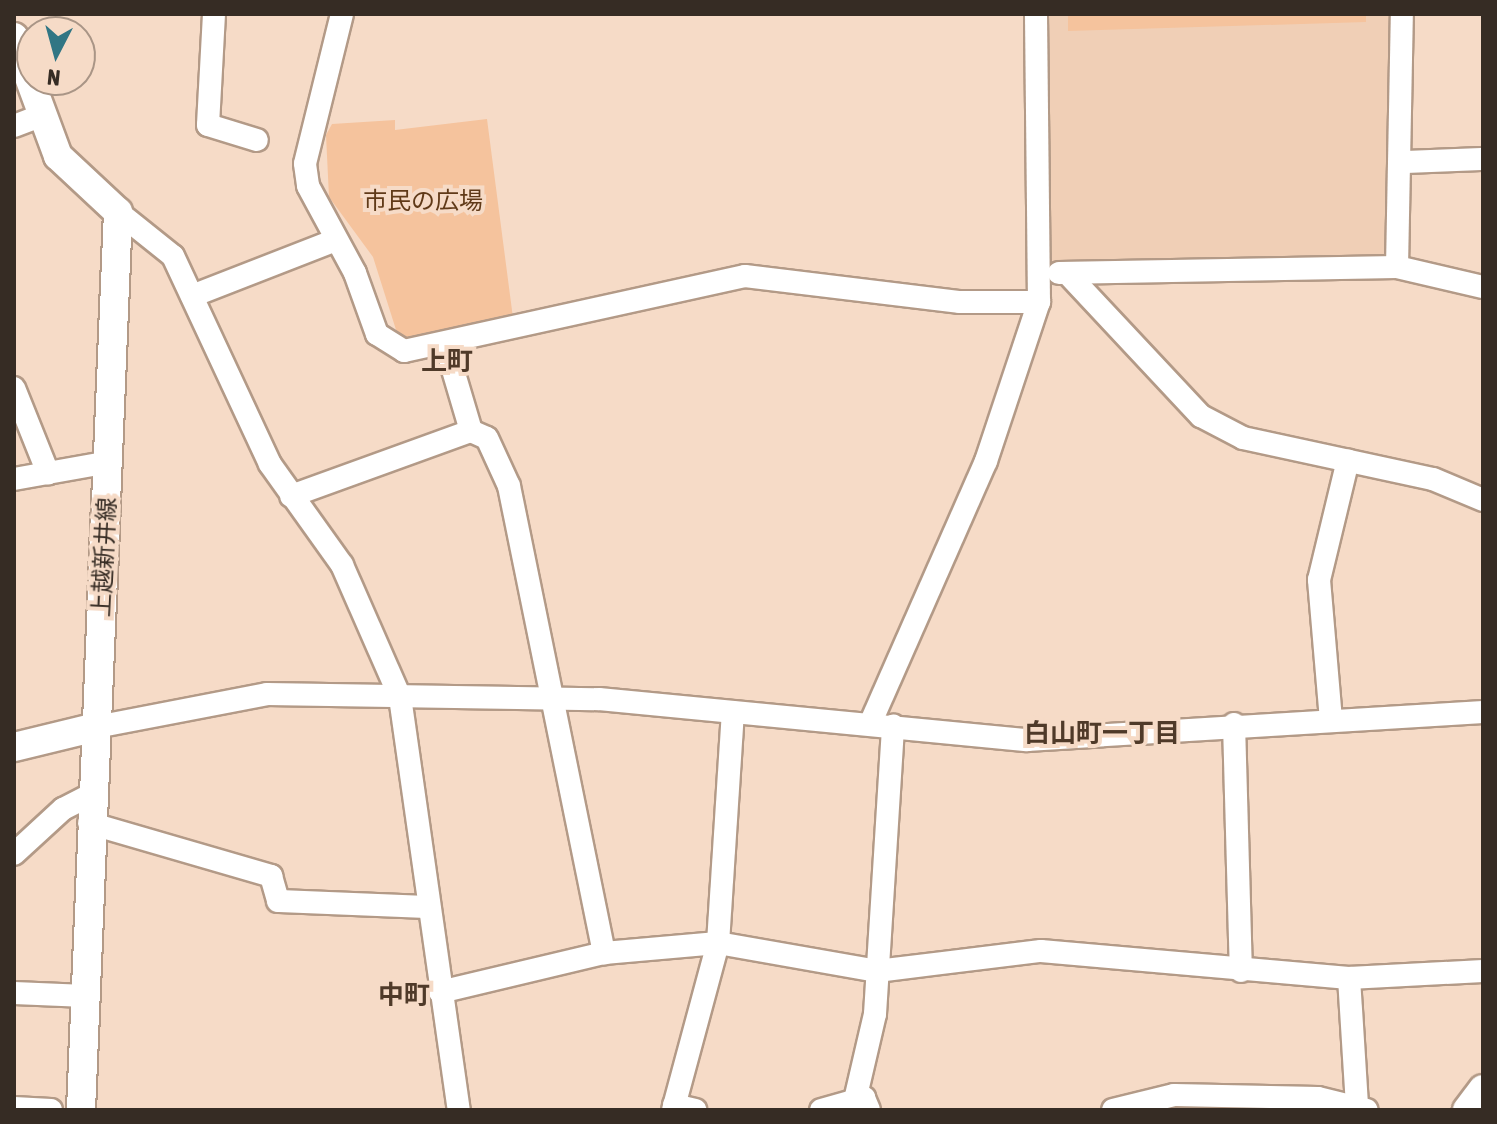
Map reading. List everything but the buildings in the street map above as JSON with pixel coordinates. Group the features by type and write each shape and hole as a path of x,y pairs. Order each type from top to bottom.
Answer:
{"main road":[{"path":"14,37 58,156 118,212"},
{"name":"上越新井線","path":"81,1110 89,809 109,462 118,212"},
{"path":"14,747 96,727"},
{"path":"1467,1110 1483,1089"}],"street":[{"path":"214,14 208,125 257,140"},
{"path":"342,14 305,164 314,204 336,240 377,334 404,351 745,276 960,302 1039,302"},
{"path":"821,1110 862,1105 877,971 882,725 986,461 1039,302 1042,273 1036,14"},
{"path":"1397,267 1404,162 1402,14"},
{"path":"14,126 43,115"},
{"path":"1404,162 1483,159"},
{"path":"118,212 173,256 291,496 342,565 400,697 459,1110"},
{"path":"192,296 336,240"},
{"path":"1042,273 1397,267 1483,287"},
{"path":"1067,273 1201,416 1243,438 1433,479 1483,500"},
{"path":"445,343 471,431"},
{"path":"14,388 48,473"},
{"path":"291,496 471,431 487,438 509,486 604,953"},
{"path":"1331,720 1319,580 1348,460"},
{"path":"14,479 109,462"},
{"path":"96,727 267,694 550,699 733,712 1027,740 1234,724 1483,712"},
{"path":"681,1108 718,943 733,712"},
{"path":"1234,724 1241,971"},
{"path":"14,854 63,809 89,809 271,876 278,901 428,907"},
{"path":"440,992 604,953 718,943 877,971 1041,951 1241,971 1349,978 1483,971"},
{"path":"1113,1110 1174,1095 1362,1107 1349,978"},
{"path":"14,993 86,996"},
{"path":"14,1108 51,1110"}],"shaded area":[{"path":"1044,14 1398,14 1396,256 1051,268"}],"green space":[{"path":"1068,14 1366,14 1366,22 1068,31"},
{"name":"市民の広場","path":"487,119 513,318 409,341 397,333 373,257 329,197 326,135 332,124 395,120 395,130"}],"district":[{"name":"上町","path":"447,362"},
{"name":"白山町一丁目","path":"1102,734"},
{"name":"中町","path":"404,996"}]}
